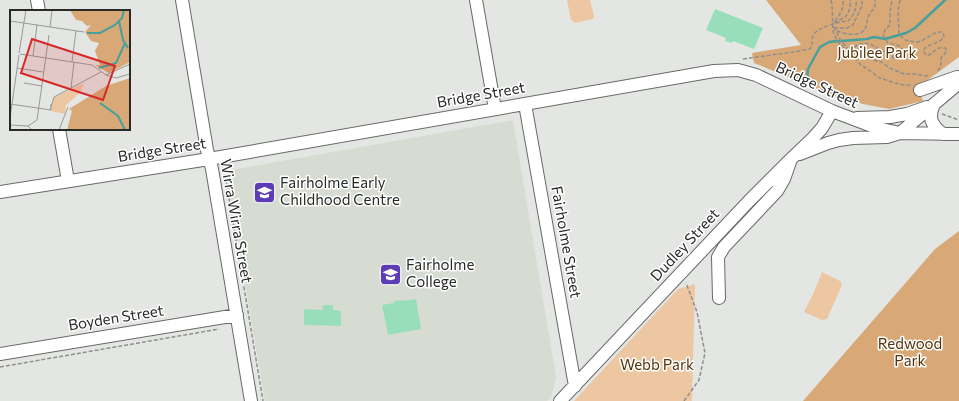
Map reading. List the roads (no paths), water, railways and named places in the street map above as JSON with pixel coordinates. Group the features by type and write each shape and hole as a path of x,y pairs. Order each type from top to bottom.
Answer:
{"street":[{"path":"37,0 39,10"},
{"name":"Wirra Wirra Street","path":"182,0 252,401"},
{"path":"476,0 494,108"},
{"name":"Bridge Street","path":"0,192 209,159 494,108 714,71 738,70 756,75 832,111 876,128 900,133 959,134"},
{"path":"917,87 957,77 959,79"},
{"path":"719,298 718,257 724,247 777,191 784,179 793,157 839,140 887,137 900,133 959,83"},
{"name":"Fairholme Street","path":"525,104 575,386"},
{"path":"850,118 890,117 907,114 934,104"},
{"path":"934,104 931,111 933,125 943,134"},
{"name":"Dudley Street","path":"560,401 749,201 813,138 822,128 832,111"},
{"path":"59,130 68,181"},
{"name":"Boyden Street","path":"0,354 236,315"}],"waterway":[{"path":"807,79 808,69 820,47 829,42 867,39 874,37 885,39 906,33 915,28 945,0"}],"place":[{"name":"Fairholme Early Childhood Centre","path":"265,192"},
{"name":"Fairholme College","path":"391,274"}],"park label":[{"name":"Jubilee Park","path":"877,53"},
{"name":"Redwood Park","path":"910,352"},
{"name":"Webb Park","path":"657,365"}]}
